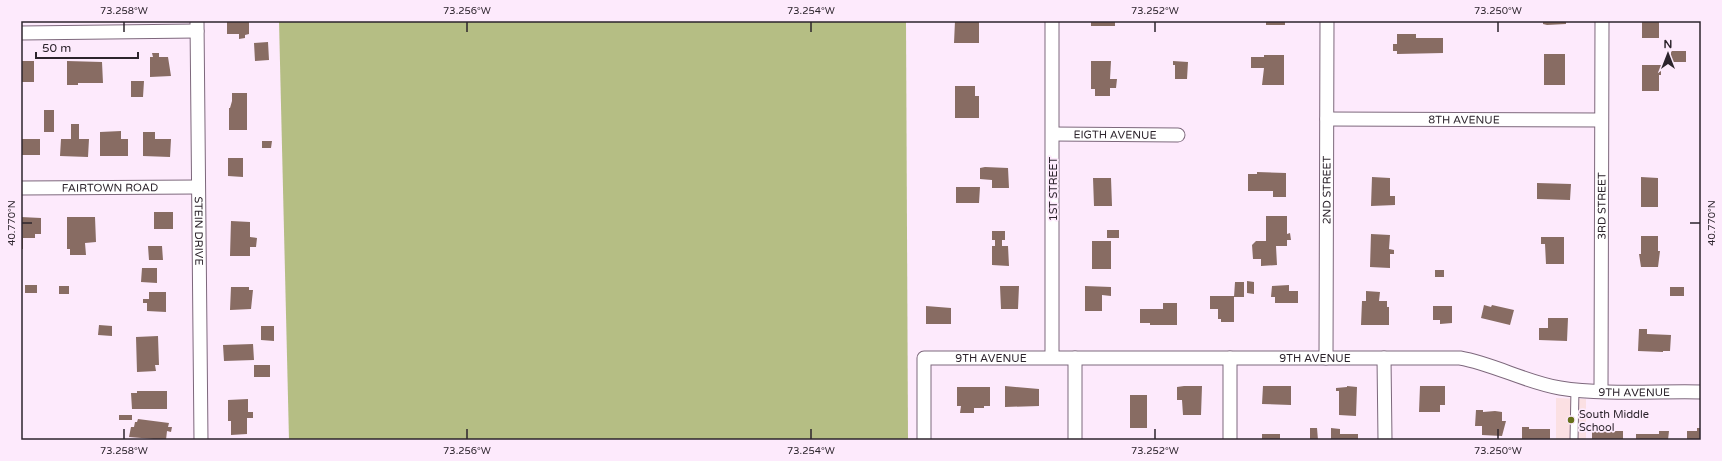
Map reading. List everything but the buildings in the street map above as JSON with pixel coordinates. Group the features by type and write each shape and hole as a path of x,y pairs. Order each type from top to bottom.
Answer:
{"street":[{"name":"1ST STREET","path":"1052,21 1052,357"},
{"name":"2ND STREET","path":"1326,358 1327,21"},
{"name":"3RD STREET","path":"1601,391 1602,21"},
{"path":"21,33 197,26"},
{"name":"STEIN DRIVE","path":"197,26 201,440"},
{"name":"8TH AVENUE","path":"1327,119 1601,120"},
{"name":"EIGTH AVENUE","path":"1053,134 1178,135"},
{"name":"FAIRTOWN ROAD","path":"21,188 198,187"},
{"name":"9TH AVENUE","path":"924,440 924,358 1460,358 1481,362 1532,382 1561,388 1601,391 1701,392"},
{"path":"1075,358 1075,440"},
{"path":"1230,358 1230,440"},
{"path":"1384,358 1386,440"}],"lane":[{"path":"1574,440 1575,389"}],"shaded area":[{"name":"South Middle School","path":"1556,398 1586,399 1586,440 1556,440"}],"green space":[{"path":"279,21 906,21 908,440 289,440"}],"place":[{"name":"South Middle School","path":"1571,420"}]}
